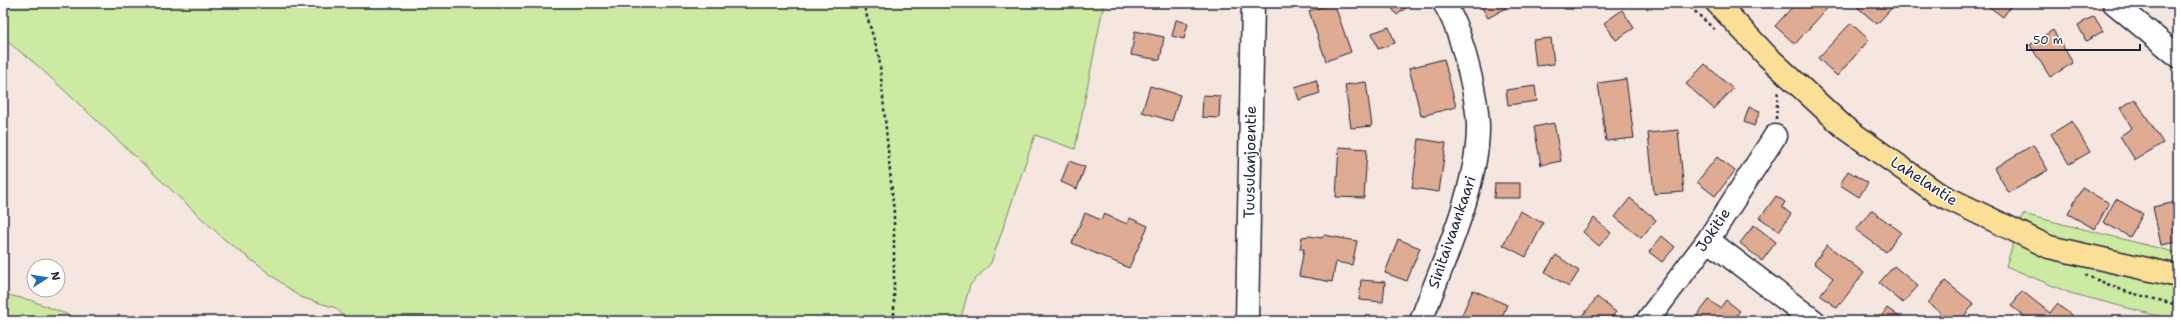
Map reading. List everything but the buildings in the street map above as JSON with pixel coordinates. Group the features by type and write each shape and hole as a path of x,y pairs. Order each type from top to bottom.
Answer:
{"main road":[{"name":"Lahelantie","path":"1717,3 1768,58 1844,127 1937,193 2049,247 2178,276"}],"street":[{"name":"Tuusulanjoentie","path":"1247,321 1252,3"},
{"name":"Sinitaivaankaari","path":"1421,321 1465,202 1474,166 1478,126 1474,86 1460,38 1444,3"},
{"path":"2114,3 2178,56"},
{"name":"Jokitie","path":"1647,321 1708,240 1775,136"},
{"path":"1708,240 1814,321"}],"path":[{"path":"863,3 880,64 894,213 894,321"},
{"path":"1775,136 1778,89"}],"green space":[{"path":"3,3 1104,3 1075,149 1035,135 991,263 970,285 960,321 348,321 336,308 300,297 225,240 37,65 8,42 3,43"},
{"path":"2023,214 2178,253 2178,321 2070,293 2006,266"},
{"path":"3,294 30,300 84,321 3,321"}]}
